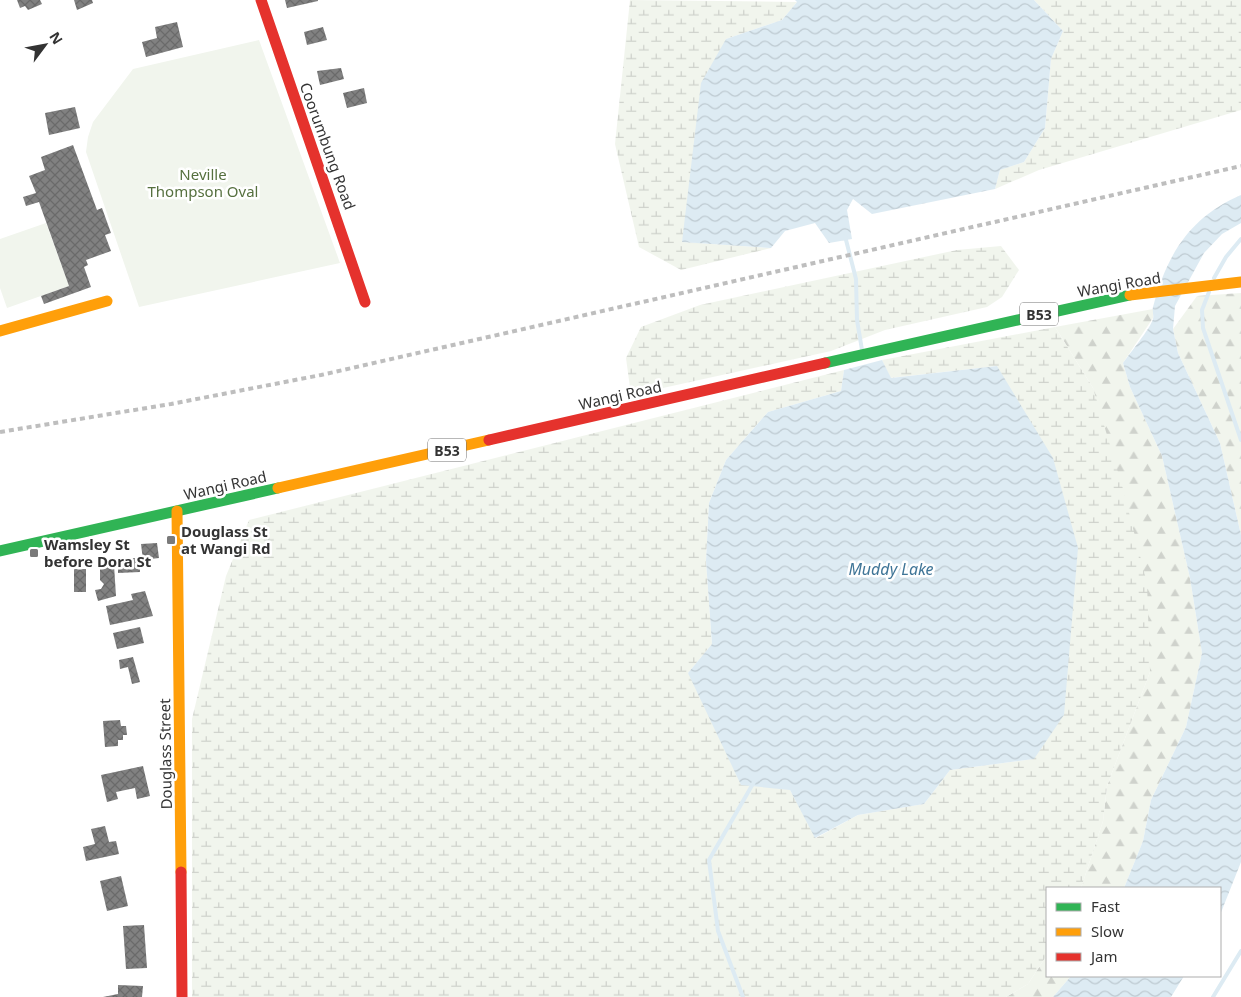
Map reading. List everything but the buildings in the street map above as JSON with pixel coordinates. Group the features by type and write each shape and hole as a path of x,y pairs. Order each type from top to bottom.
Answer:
{"main road":[{"name":"Coorumbung Road","path":"261,0 297,110 328,186 364,302"},
{"name":"Wangi Road","path":"3,550 1132,295 1241,282"},
{"path":"0,331 107,302"},
{"name":"Douglass Street","path":"177,511 182,997"}],"green space":[{"path":"630,0 797,2 782,20 726,39 682,242 771,248 681,270 639,247 615,144"},
{"path":"1034,0 1241,0 1241,110 1039,170 995,189 1000,170 1024,162 1045,128 1051,59 1063,31"},
{"name":"Neville Thompson Oval","path":"259,40 340,263 139,307 86,152 93,122 133,69"},
{"path":"46,223 69,286 7,308 0,288 0,239"},
{"path":"1001,246 1019,270 1002,297 987,307 885,330 831,351 631,395 626,358 641,327 700,305 957,250"},
{"path":"1241,293 1241,535 1220,443 1178,353 1173,329 1197,296"},
{"path":"1153,309 1153,318 1123,363 1130,387 1162,456 1190,578 1202,653 1186,727 1151,800 1143,841 1124,887 1081,887 1103,821 1107,786 1150,672 1093,388 1055,327"},
{"path":"1055,327 1093,388 1123,489 1147,583 1150,672 1107,786 1103,821 1081,887 1046,887 1046,957 1028,984 1006,997 192,997 192,719 226,576 249,520 844,370 841,391 768,412 726,460 709,503 706,561 712,644 688,673 790,790 816,838 858,815 924,804 950,770 1034,759 997,366 890,378 882,360"},
{"path":"1046,957 1046,977 1070,977 1053,997 1006,997 1028,984"}],"water":[{"path":"795,0 1034,0 1063,31 1051,59 1045,128 1024,162 1000,170 995,189 872,214 853,199 847,210 852,239 829,243 815,223 785,231 771,248 682,242 701,83 726,39 782,20 797,2"},
{"path":"1241,195 1241,223 1222,234 1204,253 1175,306 1173,329 1178,353 1220,443 1241,535 1241,862 1221,912 1221,887 1124,887 1143,841 1151,800 1186,727 1202,653 1190,578 1162,456 1130,387 1123,363 1151,323 1153,307 1165,270 1183,239 1194,226 1223,204"},
{"name":"Muddy Lake","path":"882,360 891,378 997,366 1053,458 1078,548 1064,715 1034,759 950,770 924,804 858,815 815,838 790,790 741,785 688,673 712,644 706,561 709,503 726,460 768,412 841,391 844,370"},
{"path":"1070,977 1183,977 1171,997 1053,997"}],"waterway":[{"path":"845,236 856,279 857,320 862,350"},
{"path":"1214,278 1226,257 1241,239"},
{"path":"1209,292 1202,310 1203,328 1241,440"},
{"path":"743,997 718,931 709,860 754,782"},
{"path":"1213,997 1241,951"}],"railway":[{"path":"0,432 171,404 321,375 1241,166"}],"traffic: fast":[{"path":"825,363 1130,295"},
{"path":"0,551 278,488"}],"traffic: slow":[{"path":"1130,295 1241,282"},
{"path":"0,331 107,301"},
{"path":"278,488 489,440"},
{"path":"177,511 181,872"}],"traffic: jam":[{"path":"261,0 365,302"},
{"path":"489,440 825,363"},
{"path":"181,872 182,997"}],"place":[{"name":"Douglass St at Wangi Rd","path":"171,540"},
{"name":"Wamsley St before Dora St","path":"34,553"}]}
